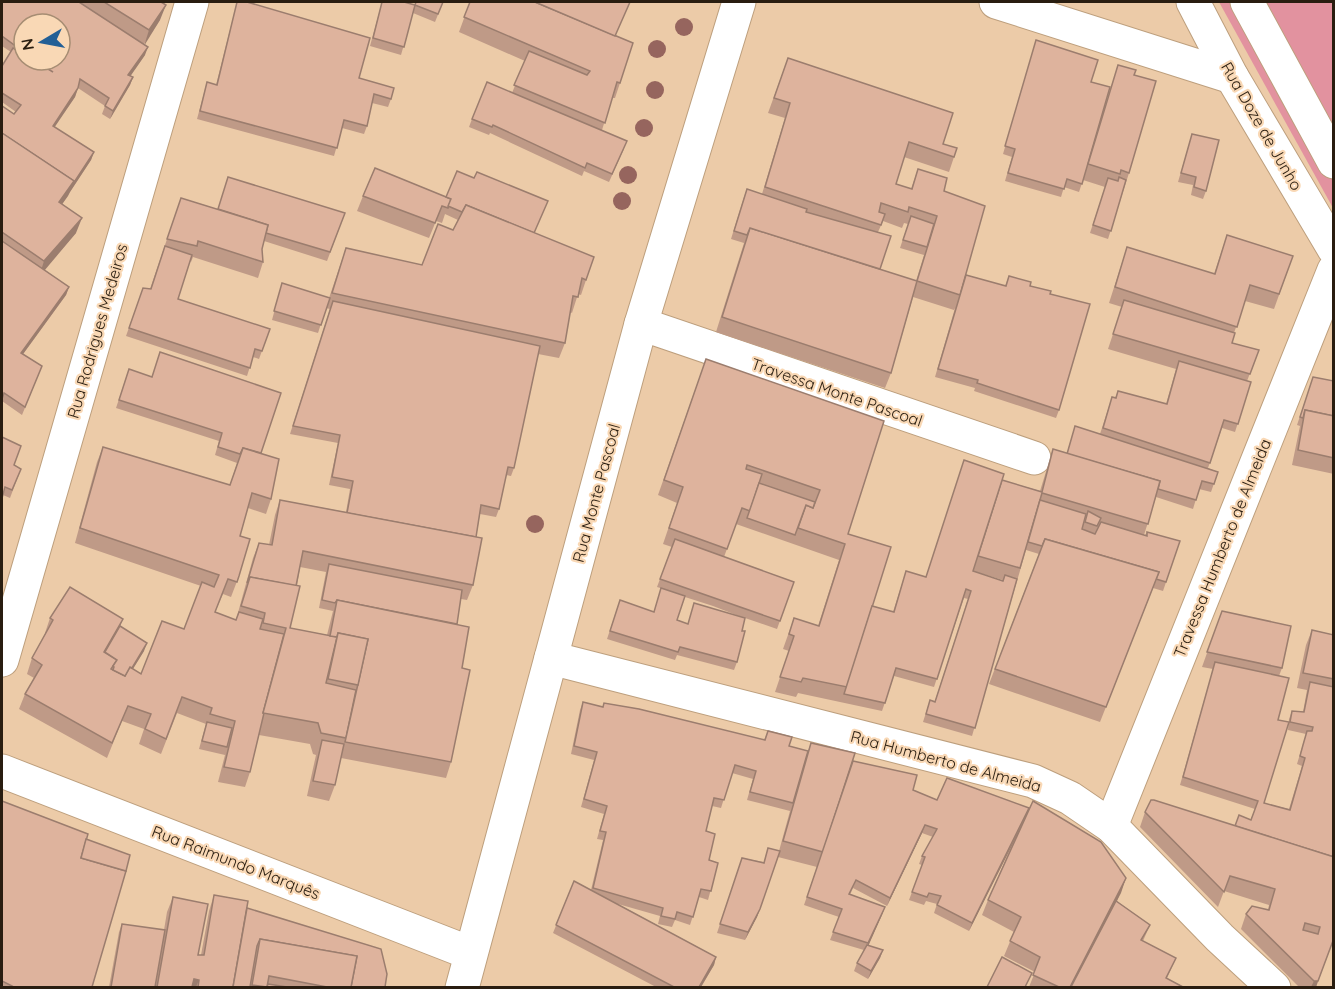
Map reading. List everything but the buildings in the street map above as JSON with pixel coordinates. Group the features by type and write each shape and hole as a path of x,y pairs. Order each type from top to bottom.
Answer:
{"street":[{"name":"Rua Rodrigues Medeiros","path":"2,660 192,2"},
{"name":"Rua Monte Pascoal","path":"462,987 641,324 739,2"},
{"path":"996,2 1232,77"},
{"name":"Rua Doze de Junho","path":"1193,2 1232,77 1334,249"},
{"path":"1247,2 1334,162"},
{"name":"Travessa Humberto de Almeida","path":"1111,826 1334,270"},
{"name":"Travessa Monte Pascoal","path":"641,324 1034,458"},
{"name":"Rua Humberto de Almeida","path":"551,658 1033,781 1070,798 1111,826 1220,938 1274,987"},
{"name":"Rua Raimundo Marquês","path":"2,771 470,954"}],"shaded area":[{"path":"1219,2 1333,2 1333,208"}]}
